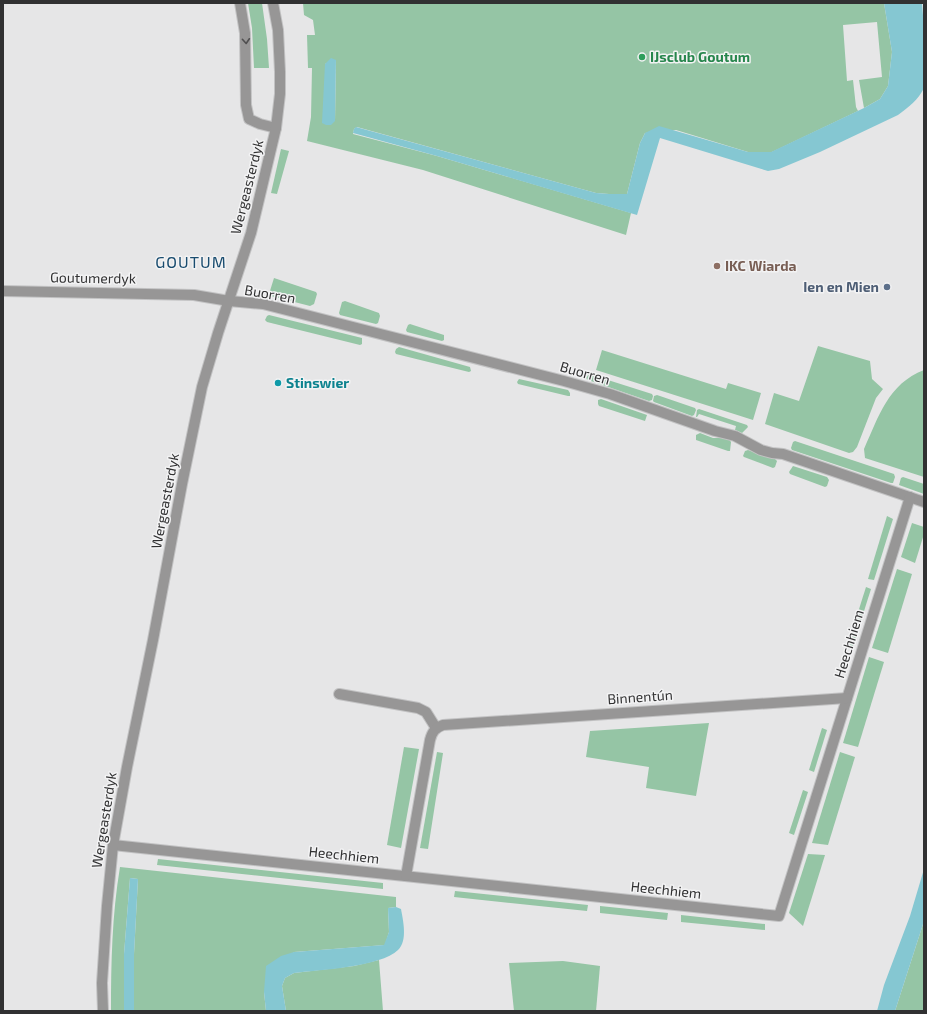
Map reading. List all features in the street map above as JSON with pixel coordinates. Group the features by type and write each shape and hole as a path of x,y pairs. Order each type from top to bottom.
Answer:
{"street":[{"path":"240,3 245,33 246,105 249,119 260,124 276,128"},
{"name":"Wergeasterdyk","path":"103,1011 102,983 106,906 114,845 127,767 153,640 182,484 202,387 251,233 276,128 280,94 280,72 278,30 273,3"},
{"name":"Goutumerdyk","path":"3,291 194,295 229,301"},
{"name":"Buorren","path":"229,301 263,304 602,392 715,431 735,436 761,450 783,454 924,502"},
{"name":"Heechhiem","path":"114,845 779,916 910,497"},
{"path":"338,694 418,708 426,712 436,728 432,733 430,740 406,876"},
{"name":"Binnentún","path":"436,728 443,725 465,723 847,698"}],"green space":[{"path":"248,3 262,3 269,68 254,68 252,28"},
{"path":"303,3 884,3 892,52 888,86 880,99 864,108 859,80 882,77 877,22 843,25 847,81 853,80 856,107 858,111 772,152 748,152 676,130 645,133 640,143 627,194 596,193 357,127 354,129 353,134 437,156 631,213 626,235 423,170 307,141 311,117 312,68 308,68 307,35 315,35 313,20 304,15","holes":["336,60 335,121 325,64"]},
{"path":"281,149 289,151 277,194 271,193"},
{"path":"274,278 316,292 317,294 314,304 310,306 271,296 269,294"},
{"path":"345,301 379,313 380,316 378,323 376,324 340,315 339,313 342,302"},
{"path":"269,315 362,338 362,344 360,345 267,322 265,320"},
{"path":"410,324 444,335 444,340 442,341 407,332 406,330"},
{"path":"818,346 870,361 872,379 883,389 876,398 857,447 853,452 849,453 765,424 774,393 799,401"},
{"path":"399,347 470,367 471,371 469,372 396,354 396,349"},
{"path":"602,350 726,389 728,383 761,393 753,420 596,370"},
{"path":"924,370 924,477 865,458 864,449 880,413 893,392 912,376"},
{"path":"589,374 652,394 652,400 649,401 588,380 586,378"},
{"path":"519,379 568,390 570,396 518,384 517,382"},
{"path":"657,395 695,408 696,410 694,415 692,416 654,402 654,396"},
{"path":"601,399 647,415 645,421 599,406 598,400"},
{"path":"699,409 747,425 748,427 742,433 735,430 736,426 699,414 696,417 697,410"},
{"path":"700,433 713,438 728,438 731,442 730,451 696,440 696,435"},
{"path":"795,441 894,474 895,477 893,483 792,450 791,448 793,442"},
{"path":"748,450 775,459 777,461 775,467 773,468 744,457 745,451"},
{"path":"793,466 827,477 829,480 827,486 825,487 790,474 789,472"},
{"path":"903,477 924,484 924,494 899,485 901,478"},
{"path":"887,516 893,519 874,580 868,579"},
{"path":"912,523 924,527 924,534 915,563 901,557"},
{"path":"897,569 912,574 888,653 872,648"},
{"path":"866,587 871,589 852,649 847,647"},
{"path":"869,657 884,662 858,747 843,743"},
{"path":"709,723 696,796 646,788 649,767 586,757 590,731"},
{"path":"822,728 827,730 814,772 809,770"},
{"path":"404,747 419,749 401,848 387,845"},
{"path":"437,752 443,753 428,849 420,848"},
{"path":"840,752 855,757 828,845 812,843"},
{"path":"803,790 808,792 794,835 789,833"},
{"path":"808,854 825,855 803,926 789,913"},
{"path":"158,859 383,883 383,889 157,865"},
{"path":"120,867 396,897 396,907 388,908 389,932 385,945 294,952 264,992 266,1011 134,1011 134,954 138,879 130,878 124,954 124,1011 111,1011 112,939"},
{"path":"455,891 588,905 587,911 454,897"},
{"path":"600,906 668,913 667,920 600,913"},
{"path":"681,915 765,924 765,930 681,922"},
{"path":"924,921 924,1011 895,1011"},
{"path":"379,960 383,1011 286,1011 282,986 285,978 294,973 354,966"},
{"path":"563,961 600,966 596,1011 514,1011 509,963"}],"water":[{"path":"884,3 922,3 924,28 924,88 916,100 898,115 820,152 779,169 768,171 660,138 637,215 437,156 353,133 356,127 596,193 627,194 640,143 645,133 659,126 748,152 771,152 880,99 888,86 892,52"},
{"path":"331,58 336,60 335,121 331,125 326,125 322,123 325,64"},
{"path":"924,869 924,921 895,1011 877,1011 884,985 910,916"},
{"path":"130,878 138,879 134,954 134,1011 124,1011 124,954"},
{"path":"396,907 401,909 404,930 403,941 398,950 390,956 364,964 294,973 285,978 282,986 286,1011 266,1011 264,992 266,966 281,956 294,952 384,945 389,932 388,908"}],"place":[{"name":"IJsclub Goutum","path":"642,57"},
{"name":"IKC Wiarda","path":"717,266"},
{"name":"Ien en Mien","path":"887,287"},
{"name":"Stinswier","path":"278,383"}],"district":[{"name":"GOUTUM","path":"191,262"}]}
